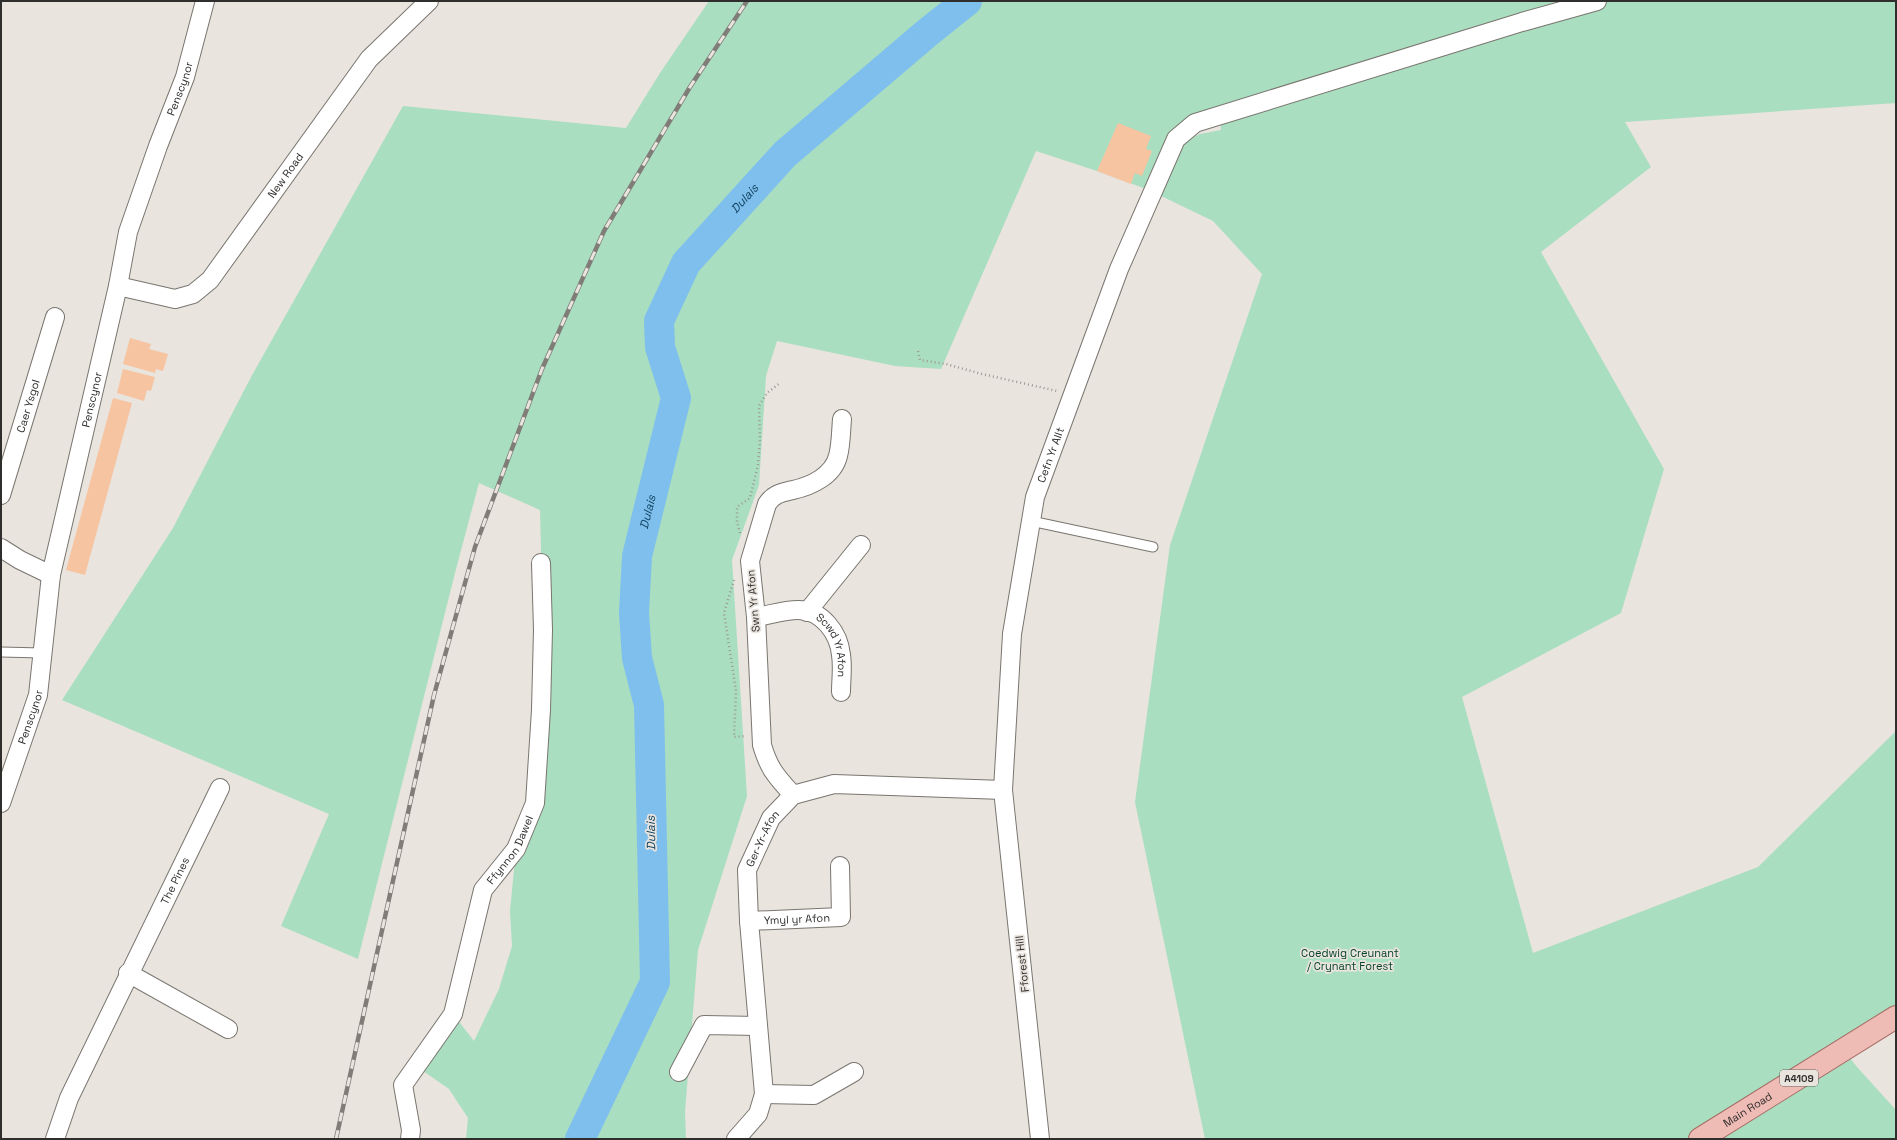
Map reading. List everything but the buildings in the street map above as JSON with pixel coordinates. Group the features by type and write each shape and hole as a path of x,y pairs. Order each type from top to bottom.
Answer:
{"main road":[{"name":"Main Road","path":"1700,1139 1896,1017"}],"street":[{"name":"Penscynor","path":"1,803 38,695 51,575 118,286 128,232 158,146 185,77 205,1"},
{"name":"New Road","path":"118,286 175,299 193,294 210,280 369,59 429,1"},
{"name":"Cefn Yr Allt","path":"1003,790 1012,634 1035,497 1119,269 1176,139 1196,123 1507,27 1597,1"},
{"name":"Caer Ysgol","path":"1,495 54,317"},
{"name":"Swn Yr Afon","path":"793,795 775,775 768,763 762,744 756,617 750,561 767,504 771,498 780,493 811,484 824,477 832,468 838,457 842,419"},
{"path":"807,612 861,545"},
{"path":"1,548 20,560 51,575"},
{"name":"Ffynnon Dawel","path":"410,1139 411,1130 403,1085 453,1014 483,890 516,849 535,803 543,630 541,563"},
{"name":"Scwd Yr Afon","path":"756,617 799,610 816,614 826,622 834,632 842,656 841,692"},
{"path":"793,795 834,784 1003,790"},
{"name":"The Pines","path":"55,1139 68,1098 220,788"},
{"name":"Fforest Hill","path":"1003,790 1040,1139"},
{"name":"Ger-Yr-Afon","path":"736,1139 758,1114 764,1094 749,921 747,870 771,818 793,795"},
{"name":"Ymyl yr Afon","path":"749,921 841,917 840,866"},
{"path":"128,973 228,1029"},
{"path":"679,1072 704,1025 758,1026"},
{"path":"764,1094 814,1095 854,1072"}],"lane":[{"path":"1031,521 1153,546"},
{"path":"1,652 42,653"}],"path":[{"path":"918,351 920,360 946,364 1073,396"}],"green space":[{"name":"Coedwig Creunant / Crynant Forest","path":"709,1 1896,1 1896,103 1625,122 1651,167 1541,252 1664,469 1621,613 1462,697 1533,953 1758,867 1896,731 1896,1006 1839,1044 1857,1067 1896,1110 1896,1139 1205,1139 1135,802 1170,545 1262,274 1213,221 1157,194 1178,144 1200,134 1221,130 1220,107 1196,116 1172,138 1149,190 1036,151 941,369 895,366 777,341 766,376 759,485 732,560 747,796 698,950 685,1112 686,1139 466,1139 468,1118 449,1089 416,1066 453,1014 474,1041 499,989 512,946 510,911 516,849 535,803 541,710 543,630 540,510 479,483 358,959 281,926 329,814 62,700 173,528 250,379 403,106 626,128 660,73"}],"waterway":[{"name":"Dulais","path":"580,1139 655,982 649,705 637,658 634,613 637,556 676,398 660,347 659,321 686,263 785,154 927,33 967,1"}],"railway":[{"path":"336,1139 434,695 475,547 542,369 604,231 690,87 747,1"}]}
